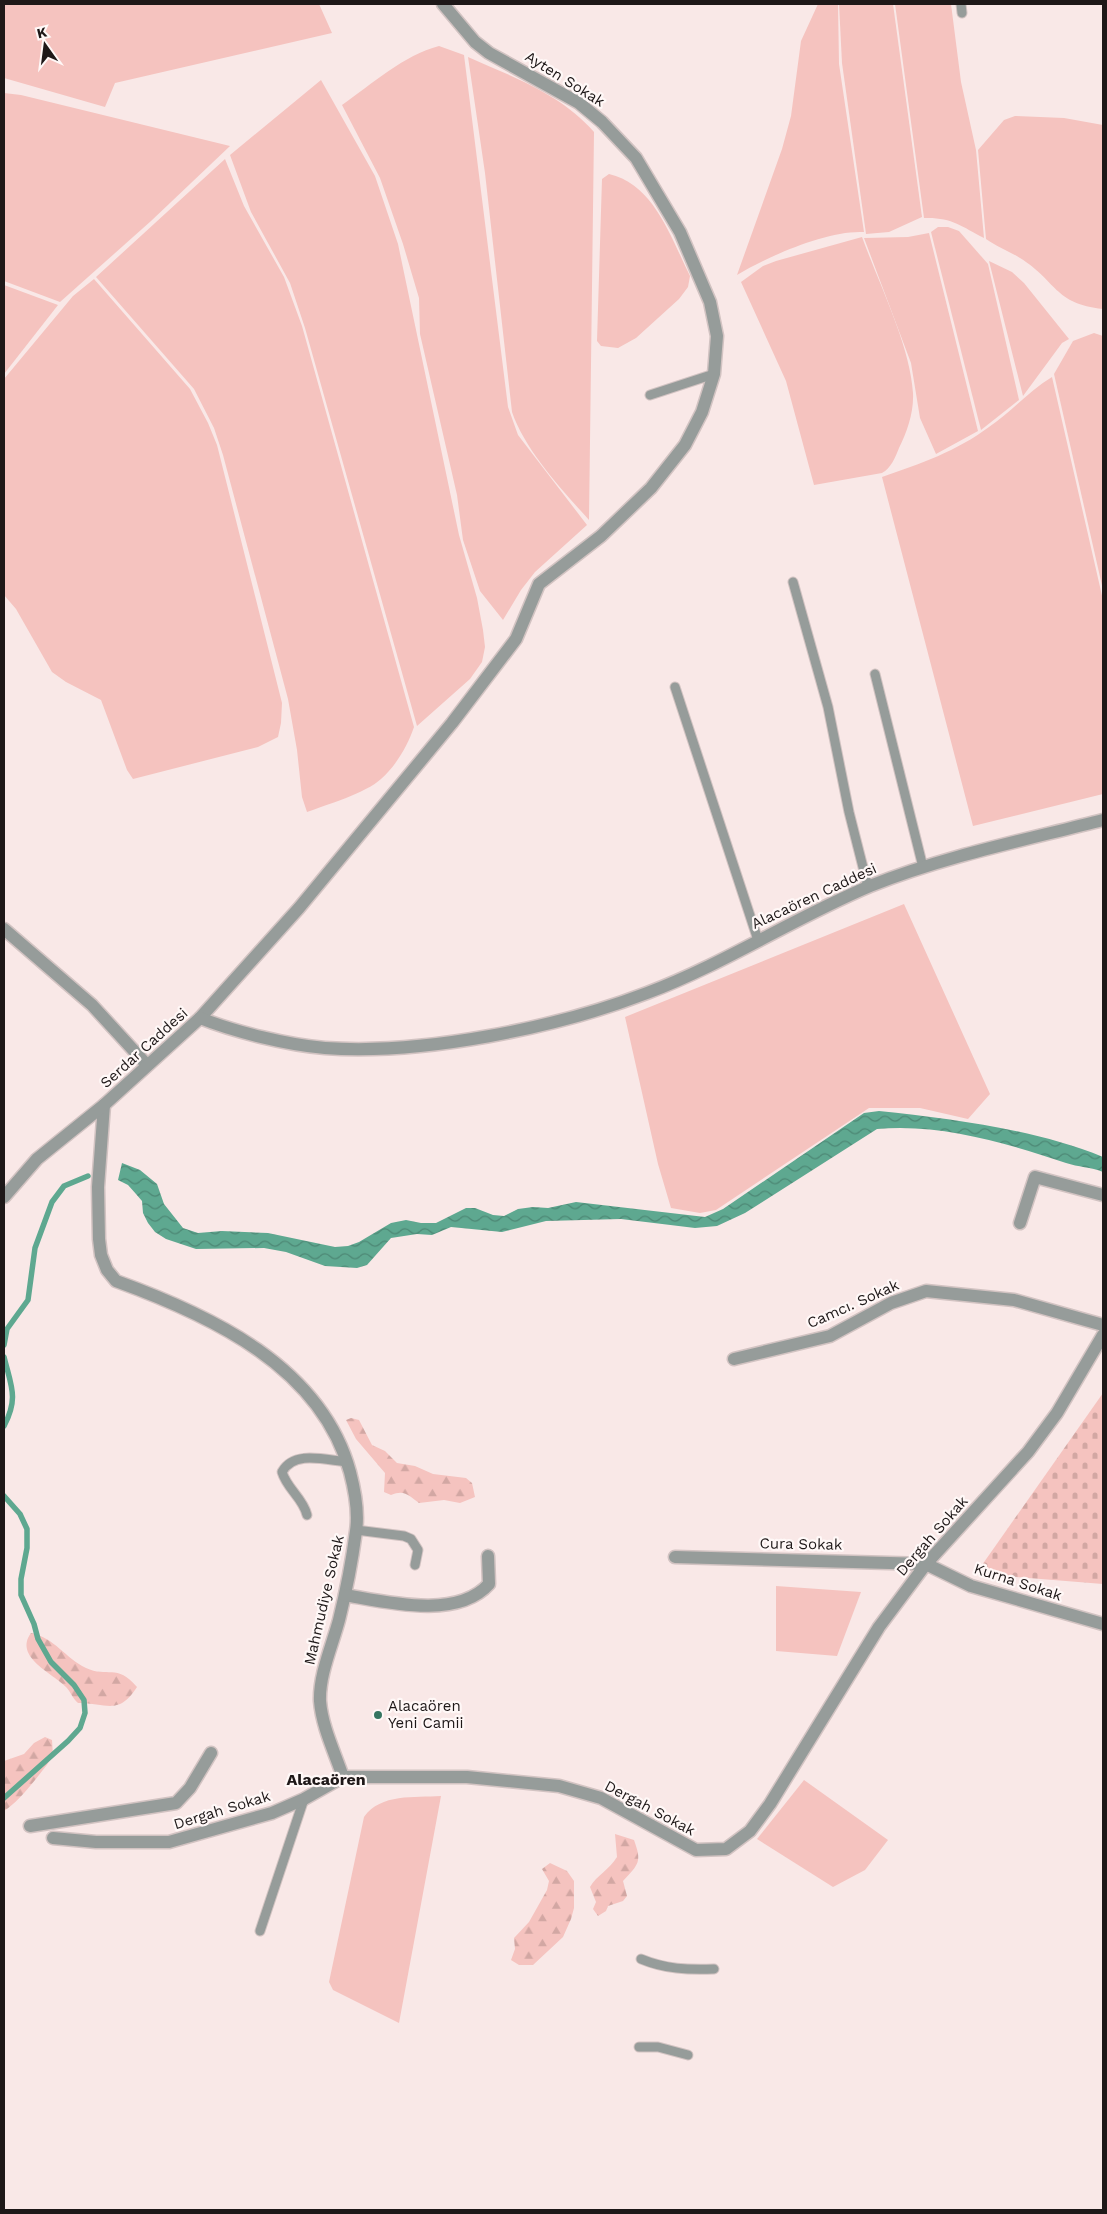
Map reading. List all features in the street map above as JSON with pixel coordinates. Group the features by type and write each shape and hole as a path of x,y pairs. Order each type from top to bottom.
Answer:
{"street":[{"name":"Ayten Sokak","path":"200,1018 299,908 452,723 516,639 539,584 600,536 651,488 685,444 702,412 714,374 717,336 710,302 680,232 646,174 621,140 579,103 489,53 476,42 444,4"},
{"name":"Alacaören Caddesi","path":"546,1024 602,1009 648,993 868,887 923,867 1103,820"},
{"path":"4,929 92,1004 147,1065"},
{"name":"Serdar Caddesi","path":"4,1196 37,1160 104,1105 200,1018 247,1033 323,1048 370,1049 453,1042 546,1024"},
{"name":"Mahmudiye Sokak","path":"104,1105 98,1213 101,1255 107,1270 116,1281 226,1328 256,1347 293,1379 317,1406 334,1432 347,1462 357,1510 356,1530 344,1595 321,1684 320,1700 343,1777"},
{"path":"1020,1223 1035,1177 1103,1195"},
{"name":"Camcı. Sokak","path":"734,1359 830,1336 891,1303 926,1291 1014,1300 1103,1325"},
{"name":"Dergah Sokak","path":"53,1838 96,1842 169,1842 272,1813 304,1799 343,1777 467,1777 558,1786 601,1798 696,1850 726,1849 750,1831 770,1804 879,1627 926,1564 1028,1452 1057,1413 1103,1335"},
{"path":"344,1595 413,1605 449,1604 480,1594 489,1584 488,1556"},
{"name":"Cura Sokak","path":"675,1557 926,1564"},
{"name":"Kurna Sokak","path":"926,1564 970,1586 1103,1624"},
{"path":"30,1826 176,1804 190,1788 211,1754"}],"lane":[{"path":"650,394 714,374"},
{"path":"793,582 828,707 849,812 868,887"},
{"path":"875,674 923,867"},
{"path":"675,687 758,940"},
{"path":"306,1515 304,1505 284,1481 282,1472 286,1465 290,1461 299,1458 347,1462"},
{"path":"356,1530 404,1536 411,1539 418,1550 415,1565"},
{"path":"260,1931 304,1799"},
{"path":"642,1959 657,1966 714,1969"},
{"path":"639,2047 658,2047 688,2055"}],"green space":[{"path":"4,4 319,4 332,33 115,83 105,107 4,78"},
{"path":"818,4 838,4 839,64 864,232 849,232 816,240 765,260 737,275 782,149 791,116 801,41"},
{"path":"839,4 893,4 922,217 889,232 866,234 842,63"},
{"path":"895,4 951,4 961,82 976,150 984,238 949,221 924,218"},
{"path":"439,46 464,55 508,407 518,435 587,525 535,572 521,590 503,620 480,591 463,540 457,495 420,334 419,298 403,244 380,178 342,105 401,63 426,50"},
{"path":"468,57 536,88 567,107 594,132 589,520 556,483 535,455 512,412 485,173"},
{"path":"321,80 375,176 398,244 459,535 477,598 483,630 485,647 482,662 470,679 417,726 305,328 290,283 251,212 230,155"},
{"path":"4,93 21,95 230,146 151,221 60,302 4,281"},
{"path":"1015,116 1064,118 1103,125 1103,309 1074,302 1057,290 1032,266 986,239 978,150 1004,120"},
{"path":"225,159 244,206 284,277 302,326 414,727 401,755 381,779 356,794 307,812 302,797 297,750 288,699 223,455 214,428 194,389 96,277"},
{"path":"609,174 625,180 638,189 649,201 668,230 690,276 688,287 679,299 636,338 618,348 601,346 597,341 602,179"},
{"path":"938,227 948,227 959,231 988,264 1019,400 981,430 931,232"},
{"path":"929,233 978,431 936,454 920,418 911,363 864,238 908,237"},
{"path":"862,237 893,315 906,355 913,393 911,415 896,455 885,471 814,485 786,381 741,282 763,266 776,261"},
{"path":"989,261 1012,272 1024,283 1069,339 1062,343 1023,396"},
{"path":"94,279 190,389 208,423 217,445 282,703 278,737 258,747 133,779 127,770 101,700 66,682 52,672 16,609 4,595 4,379 73,296"},
{"path":"4,285 58,305 4,374"},
{"path":"1094,333 1103,336 1103,590 1054,374 1073,341"},
{"path":"1052,377 1103,600 1103,794 973,826 882,477 924,462 977,436"},
{"path":"904,904 990,1094 968,1119 920,1108 869,1108 716,1210 700,1213 671,1208 658,1164 625,1017"},
{"path":"1103,1393 1103,1584 992,1575 982,1565"},
{"path":"351,1418 359,1420 372,1445 385,1451 397,1463 415,1466 433,1474 466,1478 472,1483 475,1497 460,1503 444,1500 419,1503 403,1493 391,1495 384,1492 385,1473 356,1439 346,1420"},
{"path":"776,1586 861,1592 837,1656 776,1651"},
{"path":"31,1633 47,1639 86,1668 93,1671 124,1675 137,1687 124,1702 118,1705 105,1706 78,1703 66,1687 45,1671 31,1657 27,1650 27,1642"},
{"path":"45,1737 52,1740 53,1756 23,1794 4,1811 4,1761 24,1754 34,1743"},
{"path":"804,1780 888,1840 865,1870 833,1887 757,1839"},
{"path":"441,1796 399,2023 333,1990 329,1982 364,1817 371,1809 389,1800"},
{"path":"615,1834 634,1840 638,1853 638,1862 633,1871 623,1881 627,1896 623,1901 608,1906 606,1911 598,1916 593,1909 596,1902 590,1887 617,1857"},
{"path":"550,1863 567,1871 574,1881 574,1908 571,1919 563,1937 533,1965 519,1965 511,1960 515,1949 514,1938 529,1922 547,1890 549,1881 542,1869"}],"water":[{"path":"879,1111 964,1122 1049,1139 1103,1157 1103,1172 973,1136 925,1129 877,1129 745,1213 717,1226 695,1228 621,1219 546,1221 502,1232 451,1227 432,1235 417,1234 391,1238 367,1265 357,1268 325,1266 286,1252 264,1248 196,1249 166,1239 155,1232 148,1223 143,1213 142,1201 128,1185 118,1180 122,1163 140,1170 157,1184 164,1204 183,1228 198,1233 222,1231 268,1233 335,1247 348,1246 359,1242 391,1223 406,1220 436,1223 466,1208 475,1208 493,1215 504,1216 518,1209 548,1208 576,1202 705,1217 723,1209 864,1113"}],"waterway":[{"path":"4,1345 7,1329 28,1300 35,1248 52,1202 64,1186 88,1176"},
{"path":"4,1357 12,1392 9,1416 4,1426"},
{"path":"4,1496 20,1514 27,1529 27,1548 21,1579 21,1595 34,1624 38,1639 51,1662 74,1685 84,1700 85,1713 80,1728 68,1741 4,1798"}],"place":[{"name":"Alacaören Yeni Camii","path":"378,1715"}],"district":[{"name":"Alacaören","path":"326,1779"}]}
